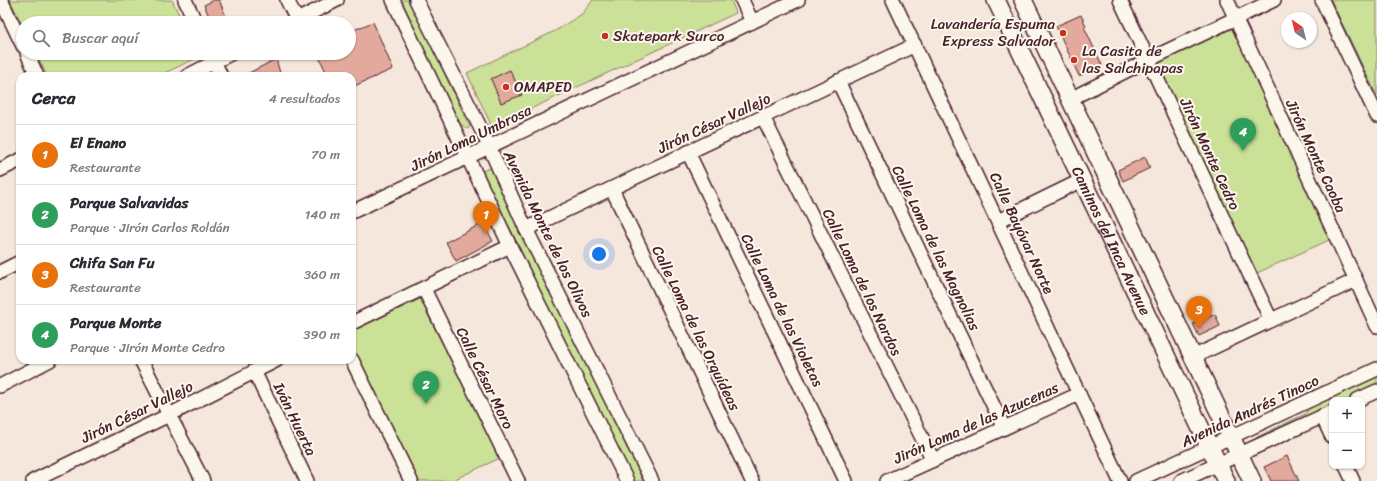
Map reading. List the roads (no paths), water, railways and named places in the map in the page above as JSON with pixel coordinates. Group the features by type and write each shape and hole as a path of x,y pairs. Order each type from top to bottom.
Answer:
{"main road":[{"name":"Caminos del Inca Avenue","path":"996,0 1226,481"},
{"name":"Caminos del Inca Avenue","path":"1023,0 1252,481"}],"street":[{"path":"1,0 16,31"},
{"path":"185,0 193,16"},
{"path":"287,0 292,16"},
{"path":"306,16 337,0"},
{"path":"393,0 510,246 627,481"},
{"name":"Avenida Monte de los Olivos","path":"416,0 482,133 526,229 652,481"},
{"path":"742,0 752,22"},
{"name":"Jirón Loma Umbrosa","path":"356,210 798,0"},
{"name":"Calle Bayóvar Norte","path":"893,0 1120,481"},
{"name":"Jirón Monte Cedro","path":"1120,0 1271,320"},
{"name":"Jirón Monte Caoba","path":"1227,0 1377,326"},
{"path":"1070,99 1274,0"},
{"path":"1322,0 1377,116"},
{"name":"Jirón César Vallejo","path":"526,229 914,46"},
{"path":"30,60 36,72"},
{"path":"192,72 208,60"},
{"path":"213,60 219,72"},
{"name":"Calle Loma de las Magnolias","path":"838,82 1004,428"},
{"name":"Calle Loma de los Nardos","path":"763,117 933,460"},
{"name":"Calle Loma de las Violetas","path":"688,152 846,481"},
{"path":"0,170 16,162"},
{"path":"998,221 1082,180"},
{"name":"Calle Loma de las Orquídeas","path":"612,188 752,481"},
{"path":"356,322 510,246"},
{"path":"0,272 16,264"},
{"path":"1193,357 1356,280"},
{"name":"Calle César Moro","path":"424,289 518,481"},
{"path":"0,386 42,364"},
{"path":"143,364 203,481"},
{"name":"Jirón César Vallejo","path":"33,481 169,415 268,364"},
{"path":"354,364 411,481"},
{"name":"Avenida Andrés Tinoco","path":"1136,481 1377,369"},
{"name":"Iván Huerta","path":"254,371 307,481"},
{"path":"1364,397 1377,391"},
{"name":"Jirón Loma de las Azucenas","path":"887,481 1079,394"},
{"path":"1181,481 1327,414 1331,433"},
{"path":"1347,469 1353,481"}],"place":[{"name":"Lavandería Espuma Express Salvador","path":"1063,33"},
{"name":"Skatepark Surco","path":"605,36"},
{"name":"La Casita de las Salchipapas","path":"1074,60"},
{"name":"OMAPED","path":"506,87"},
{"name":"Parque Monte","path":"1243,151"},
{"name":"El Enano","path":"486,234"},
{"name":"Chifa San Fu","path":"1199,329"},
{"name":"Parque Salvavidas","path":"426,404"}]}
